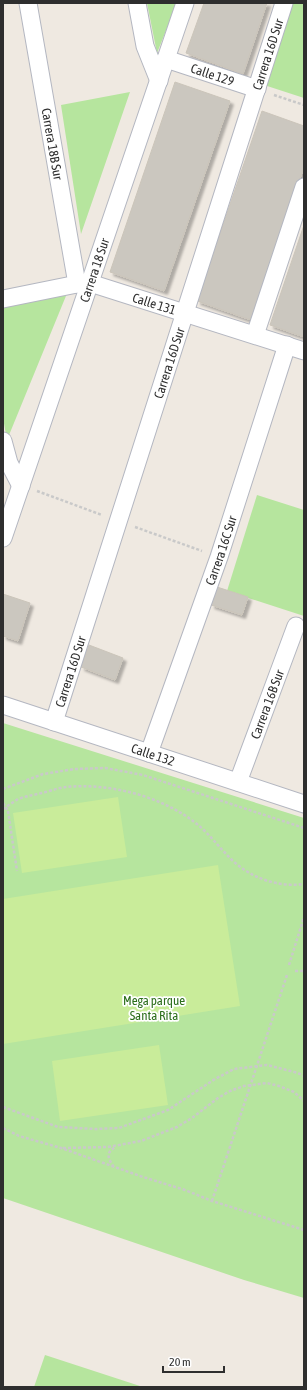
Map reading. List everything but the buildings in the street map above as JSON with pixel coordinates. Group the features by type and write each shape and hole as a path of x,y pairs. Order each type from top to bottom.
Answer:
{"street":[{"name":"Carrera 18B Sur","path":"28,3 83,283"},
{"path":"137,3 145,46 159,81"},
{"name":"Carrera 18 Sur","path":"3,538 21,486 83,283 159,81 185,3"},
{"name":"Carrera 16D Sur","path":"54,722 284,3"},
{"name":"Calle 129","path":"166,59 257,89"},
{"path":"255,335 304,187"},
{"name":"Calle 131","path":"3,299 83,283 185,313 304,351"},
{"name":"Carrera 16C Sur","path":"149,753 219,557 287,345"},
{"path":"3,441 9,463 21,486"},
{"name":"Carrera 16B Sur","path":"238,782 296,626"},
{"name":"Calle 132","path":"3,706 304,804"}],"path":[{"path":"257,89 304,105"},
{"path":"3,789 43,774 76,769 105,768 143,775 304,828"},
{"path":"3,809 18,799 65,787 92,786 117,788 155,800 176,810 193,821 230,859 258,877 277,884 295,886 304,884"},
{"path":"3,803 8,811 17,871"},
{"path":"289,965 304,917"},
{"path":"295,971 304,971"},
{"path":"212,1201 287,975"},
{"path":"3,1106 58,1127 94,1129 118,1128 168,1110 215,1079 234,1070 267,1064 304,1076"},
{"path":"61,1148 108,1147 141,1141 177,1127 192,1118 230,1090 251,1085 267,1083 279,1086 294,1092 304,1101"},
{"path":"3,1128 19,1136 61,1148 185,1190 212,1201 304,1230"},
{"path":"114,1167 108,1158 108,1154 111,1150 120,1145"}],"green space":[{"path":"147,3 177,3 157,53"},
{"path":"291,3 304,3 304,98 261,84"},
{"path":"130,92 81,234 61,105"},
{"path":"68,291 7,440 3,418 3,304"},
{"path":"257,495 304,510 304,616 227,591"},
{"name":"Mega parque Santa Rita","path":"3,723 304,818 304,1298 244,1280 3,1198"},
{"path":"118,797 127,857 22,873 13,813"},
{"path":"218,865 240,1006 3,1044 3,899"},
{"path":"159,1045 168,1105 60,1121 52,1061"},
{"path":"45,1355 143,1387 34,1387"}]}
